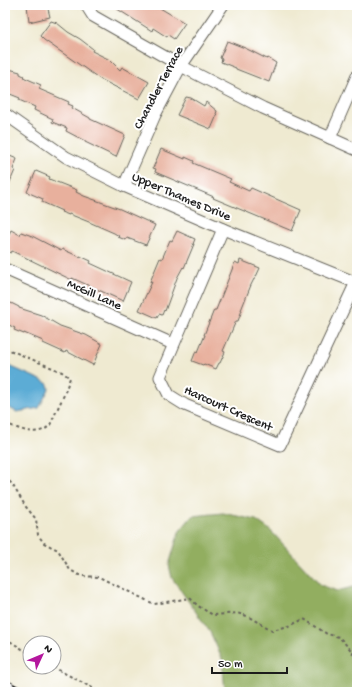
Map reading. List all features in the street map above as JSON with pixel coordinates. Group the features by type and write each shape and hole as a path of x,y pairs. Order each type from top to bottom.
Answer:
{"street":[{"path":"86,5 94,16 181,66 262,108 357,150"},
{"name":"Chandler Terrace","path":"124,186 155,115 181,66 223,5"},
{"path":"330,138 357,76"},
{"name":"Upper Thames Drive","path":"5,114 66,156 124,186 222,229 357,282"},
{"name":"Harcourt Crescent","path":"222,229 160,377 169,395 185,405 280,445 357,282"},
{"name":"McGill Lane","path":"5,269 173,344"}],"path":[{"path":"5,348 62,372 70,378 50,425 46,429 41,432 28,432 5,423"},
{"path":"5,476 12,484 26,507 36,518 38,535 44,543 58,550 70,570 81,576 99,577 154,604 182,598 190,598 198,606 213,615 237,613 247,616 272,630 289,626 304,619 327,634 339,637 350,649 357,660"},
{"path":"5,638 22,649"},
{"path":"62,672 100,692"},
{"path":"147,692 154,690 161,692"}],"green space":[{"path":"223,513 256,520 270,530 321,585 337,591 357,586 357,692 225,692 222,658 210,632 172,578 169,565 179,532 192,516"}],"water":[{"path":"5,364 48,384 49,389 39,408 17,412 5,406"}],"building":[{"path":"27,5 47,5 50,17 29,22"},
{"path":"111,5 155,5 185,23 174,39 168,35 167,37 153,28 152,31"},
{"path":"51,21 57,23 80,39 93,49 92,51 110,60 120,70 122,67 149,82 139,99 100,79 44,40 40,36"},
{"path":"227,41 267,59 268,58 276,63 269,82 221,62 222,59 220,58"},
{"path":"9,69 20,72 20,74 24,76 23,77 41,85 39,89 69,102 68,104 73,106 72,108 90,119 125,135 116,157 66,131 67,128 52,122 53,119 34,110 35,107 19,100 20,98 5,92 5,78"},
{"path":"186,97 191,98 204,106 206,102 217,111 217,115 211,129 177,115"},
{"path":"161,149 194,161 193,163 231,179 229,182 249,191 251,188 301,210 292,231 155,172 156,169 153,168"},
{"path":"5,154 17,159 13,169 15,170 5,194"},
{"path":"36,171 50,177 49,179 77,190 76,192 84,196 120,209 155,225 146,245 127,238 126,240 118,237 119,236 114,233 89,222 61,212 62,211 42,202 43,199 27,192"},
{"path":"11,230 20,235 21,232 32,236 61,251 62,249 80,256 91,261 90,263 131,282 123,301 72,278 72,280 12,251 11,253 5,250 5,242"},
{"path":"177,231 195,239 194,244 184,268 183,267 177,278 165,311 164,310 162,315 159,314 157,318 139,310 152,282 150,282 160,258 162,259 170,240 172,241"},
{"path":"240,260 260,268 251,285 238,321 236,321 223,351 225,352 220,363 216,369 192,361 196,351 198,352 235,262 239,264"},
{"path":"5,302 41,315 60,326 86,335 102,344 93,365 66,351 65,353 43,343 43,341 14,330 15,328 5,323"}],"railway":[{"path":"5,681 25,692"}]}
